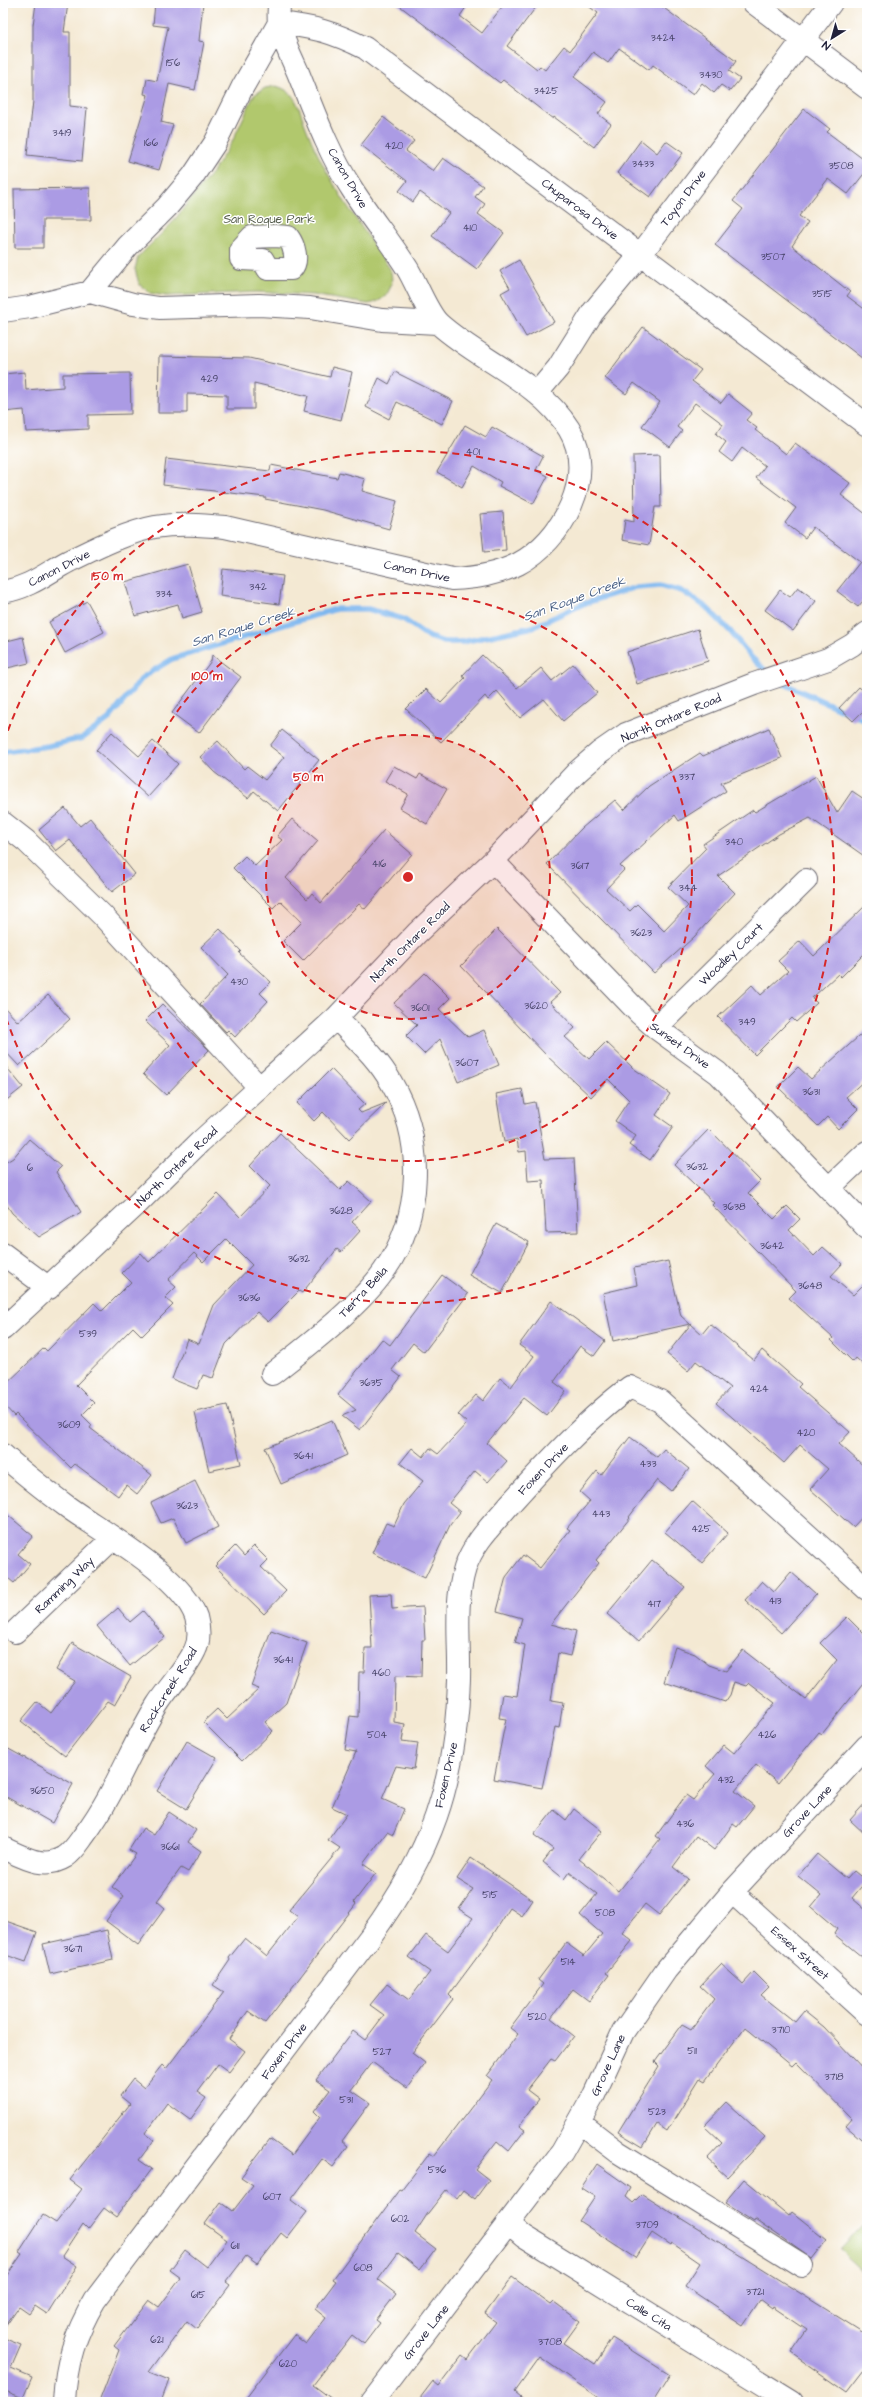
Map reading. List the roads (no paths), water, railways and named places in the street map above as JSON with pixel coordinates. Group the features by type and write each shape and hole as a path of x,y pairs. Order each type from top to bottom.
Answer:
{"street":[{"path":"754,3 867,88"},
{"name":"Toyon Drive","path":"536,393 558,368 592,312 641,254 831,3"},
{"path":"90,292 128,246 167,207 194,176 215,143 279,13"},
{"name":"Chuparosa Drive","path":"279,13 310,26 338,34 365,48 867,425"},
{"name":"Canon Drive","path":"3,592 26,585 46,576 67,562 109,543 154,527 190,524 225,527 452,579 474,578 495,574 519,563 537,551 552,536 572,504 578,486 579,466 576,446 570,430 560,416 536,393 438,323 406,267 352,189 337,164 318,124 279,13"},
{"path":"3,311 30,307 90,292 133,304 159,308 259,305 310,308 382,320 438,323"},
{"name":"North Ontare Road","path":"3,1329 49,1288 259,1087 336,1018 417,933 494,861 577,772 626,734 754,684 828,659 852,645 867,633"},
{"path":"3,823 26,841 102,915 259,1087"},
{"name":"Sunset Drive","path":"494,861 656,1028 718,1073 867,1228"},
{"name":"Woodley Court","path":"656,1028 806,880"},
{"name":"Tierra Bella","path":"272,1374 321,1334 383,1273 402,1240 412,1205 415,1156 410,1126 404,1108 391,1081 374,1058 336,1018"},
{"path":"829,1188 867,1152"},
{"path":"3,1254 49,1288"},
{"name":"Foxen Drive","path":"64,2402 66,2372 73,2344 95,2300 370,1937 395,1902 417,1864 434,1826 446,1788 454,1748 459,1680 459,1593 465,1568 483,1535 541,1469 630,1387 660,1401 867,1589"},
{"name":"Rockcreek Road","path":"3,1455 26,1475 146,1560 165,1576 182,1595 195,1616 198,1638 196,1649 158,1704 114,1788 74,1850 65,1857 44,1863 32,1862 3,1848"},
{"name":"Ramming Way","path":"15,1632 113,1538"},
{"name":"Grove Lane","path":"372,2402 562,2152 580,2123 623,2032 643,2001 732,1892 867,1746"},
{"name":"Essex Street","path":"732,1892 867,2014"},
{"path":"580,2123 618,2152 802,2266"},
{"name":"Calle Cita","path":"509,2223 524,2236 792,2402"}],"waterway":[{"name":"San Roque Creek","path":"3,752 48,746 83,738 110,718 143,677 172,659 336,609 368,609 403,619 429,637 444,642 462,642 533,627 583,604 636,587 661,585 682,591 706,607 730,631 751,657 768,673"},
{"name":"San Roque Creek","path":"780,682 867,721"}],"park label":[{"name":"San Roque Park","path":"269,219"}]}
